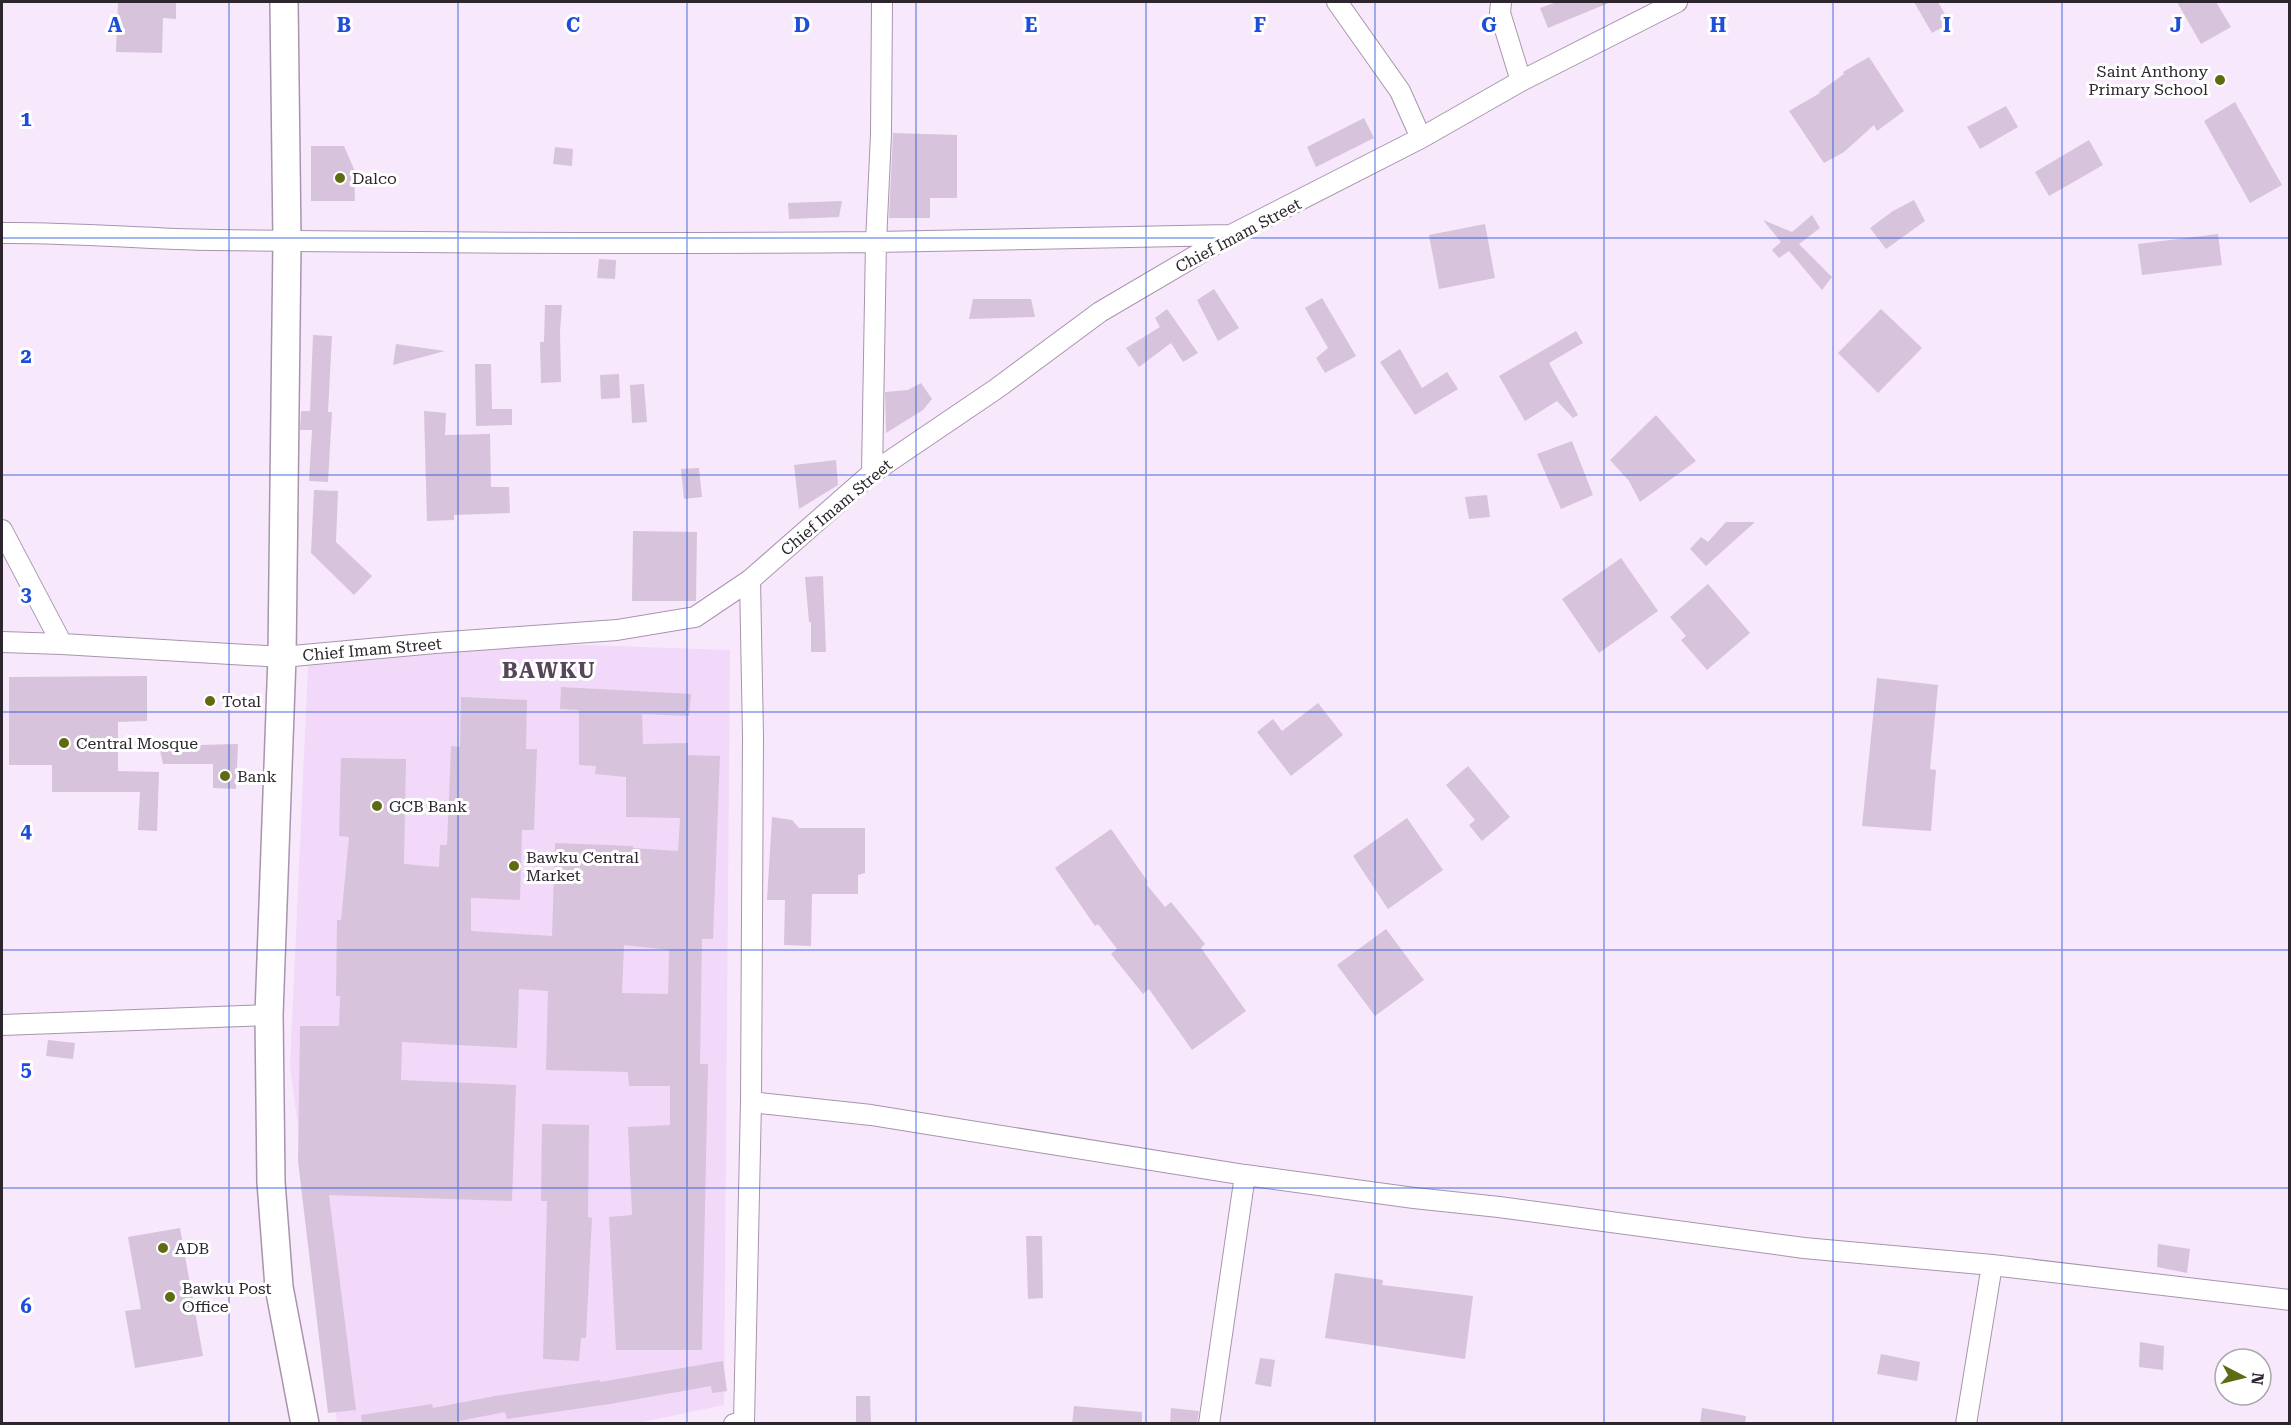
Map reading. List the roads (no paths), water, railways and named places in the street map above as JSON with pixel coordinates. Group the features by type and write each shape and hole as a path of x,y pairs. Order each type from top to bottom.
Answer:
{"highway":[{"path":"284,2 286,241 282,657 269,1015 271,1182 279,1287 305,1424"}],"street":[{"path":"872,473 876,242 881,134 882,2"},
{"path":"1337,2 1400,91 1421,138"},
{"path":"1501,2 1500,13 1521,81"},
{"name":"Chief Imam Street","path":"2,642 282,657 617,630 694,617 750,580 872,473 996,389 1100,312 1231,235 1421,138 1521,81 1677,2"},
{"path":"2,232 179,240 696,243 1231,235"},
{"path":"2,530 62,644"},
{"path":"743,1423 751,1102 753,736 750,580"},
{"path":"2,1025 269,1015"},
{"path":"751,1102 871,1115 1245,1175 1804,1248 1992,1265 2289,1300"},
{"path":"1209,1424 1245,1175"},
{"path":"1966,1424 1992,1265"}],"place":[{"name":"Saint Anthony Primary School","path":"2220,80"},
{"name":"Dalco","path":"340,178"},
{"name":"Total","path":"210,701"},
{"name":"Central Mosque","path":"64,743"},
{"name":"Bank","path":"225,776"},
{"name":"GCB Bank","path":"377,806"},
{"name":"Bawku Central Market","path":"514,866"},
{"name":"ADB","path":"163,1248"},
{"name":"Bawku Post Office","path":"170,1297"}],"district":[{"name":"BAWKU","path":"549,670"}]}
